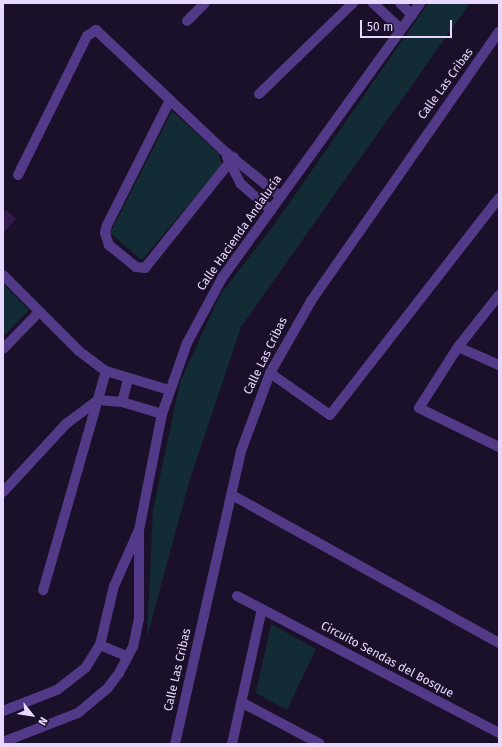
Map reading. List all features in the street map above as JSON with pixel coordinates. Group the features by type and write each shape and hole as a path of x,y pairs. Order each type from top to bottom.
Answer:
{"street":[{"path":"187,21 205,3"},
{"path":"259,94 353,3"},
{"path":"374,3 402,29"},
{"path":"400,3 412,15"},
{"name":"Calle Hacienda Andalucía","path":"3,742 78,713 107,689 128,657 139,619 139,530 162,414 169,390 204,310 280,196 420,3"},
{"path":"18,175 92,31 102,32 170,100 223,150 231,160 241,184 271,210"},
{"name":"Calle Las Cribas","path":"175,744 241,451 270,373 311,301 499,32"},
{"path":"170,100 107,225 105,233 109,245 136,267 145,268 231,160"},
{"path":"231,160 253,171 280,196"},
{"path":"241,184 253,171"},
{"path":"270,373 330,415 499,198"},
{"path":"3,274 39,312 106,371 128,380 169,390"},
{"path":"499,295 458,346 419,408 499,447"},
{"path":"3,349 39,312"},
{"path":"458,346 499,365"},
{"path":"43,590 106,371"},
{"path":"122,402 128,380"},
{"path":"3,492 66,424 98,400 122,402 162,414"},
{"path":"232,495 499,643"},
{"name":"Calle Hacienda Andalucía","path":"3,711 57,690 74,678 100,645 114,586 139,530"},
{"name":"Circuito Sendas del Bosque","path":"237,596 499,733"},
{"path":"232,744 262,609"},
{"path":"100,645 128,657"},
{"path":"241,702 320,744"}],"shaded area":[{"path":"428,3 470,3 241,327 189,482 147,637 153,510 180,382 220,295 274,225"},
{"path":"172,111 219,154 222,165 142,260 110,233"},
{"path":"3,284 29,310 3,337"},
{"path":"271,624 316,649 287,710 256,693"}],"building":[{"path":"6,210 16,219 3,233 3,214"}]}
